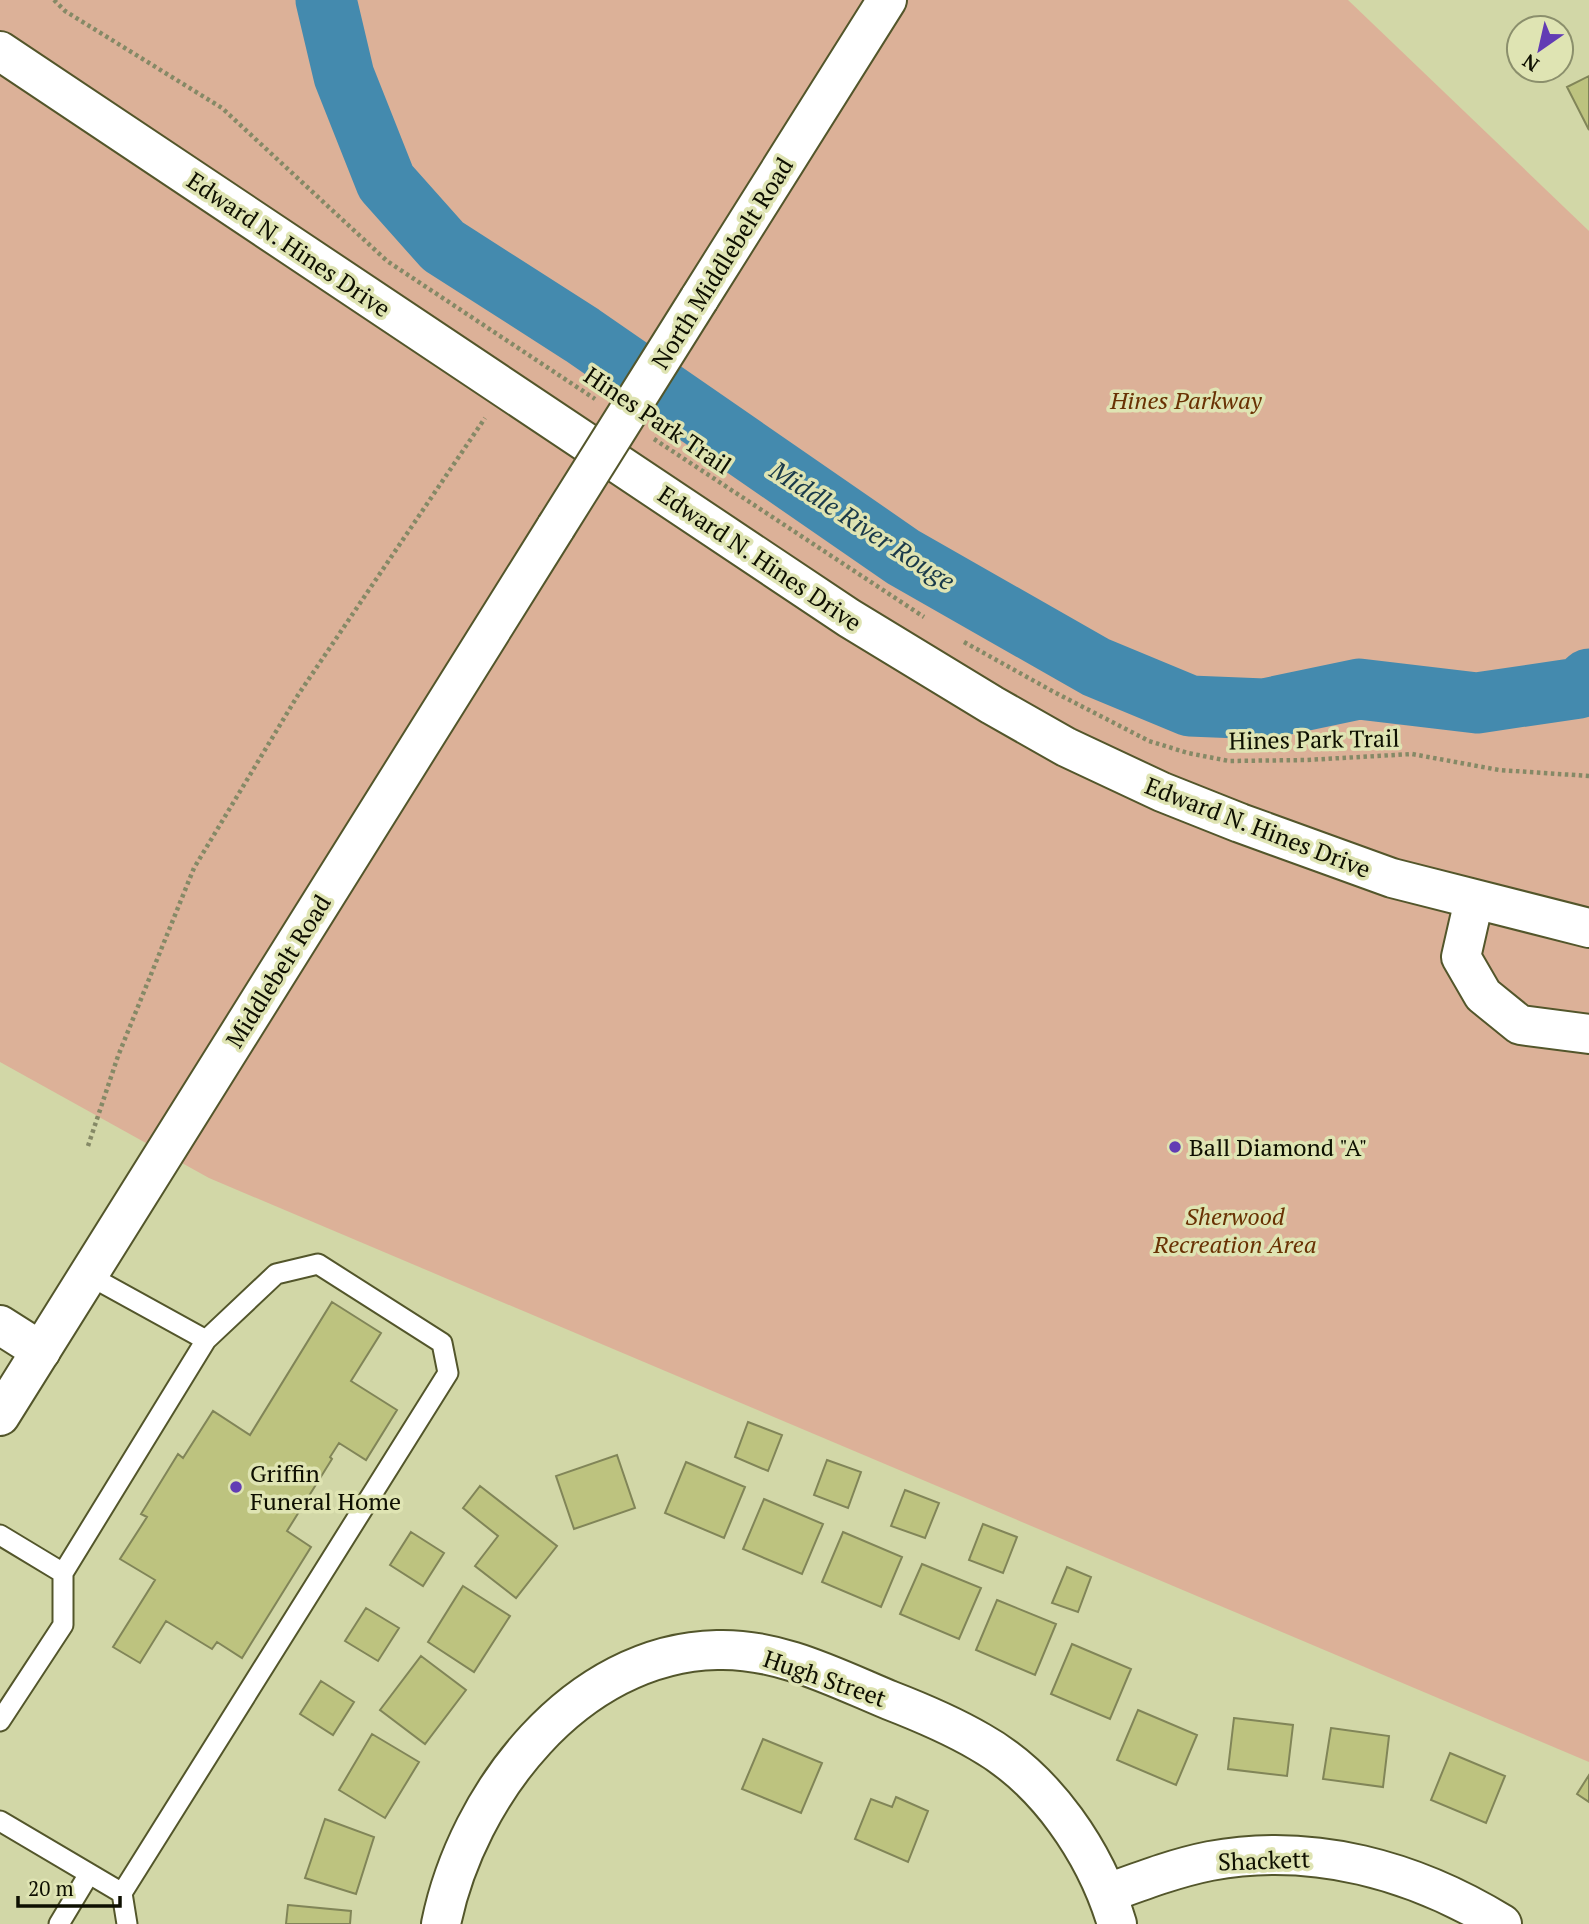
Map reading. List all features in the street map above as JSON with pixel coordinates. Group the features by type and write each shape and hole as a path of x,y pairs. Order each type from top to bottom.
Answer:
{"street":[{"name":"North Middlebelt Road","path":"556,527 887,0"},
{"name":"Edward N. Hines Drive","path":"0,51 849,618 981,699 1066,747 1161,792 1392,878 1589,928"},
{"name":"Middlebelt Road","path":"0,1416 556,527"},
{"path":"1474,900 1461,957 1483,995 1520,1025 1589,1034"},
{"path":"0,1325 41,1351"},
{"name":"Hugh Street","path":"441,1924 460,1859 485,1811 510,1770 549,1724 587,1693 617,1675 679,1653 718,1650 781,1657 931,1717 983,1743 1029,1778 1062,1816"},
{"name":"Shackett","path":"1062,1816 1086,1851 1112,1909 1152,1877 1209,1861 1260,1855 1308,1856 1368,1866 1414,1880 1457,1898 1502,1924"}],"lane":[{"path":"0,1721 63,1625 63,1573 206,1340 276,1273 318,1264 442,1343 448,1373 122,1893 127,1924"},
{"path":"88,1275 206,1340"},
{"path":"0,1535 63,1573"},
{"path":"0,1821 122,1893"},
{"path":"59,1924 89,1874"}],"path":[{"name":"Hines Park Trail","path":"54,0 65,11 222,108 387,261 596,399"},
{"path":"88,1146 118,1056 194,868 298,695 505,388"},
{"name":"Hines Park Trail","path":"649,436 933,624"},
{"name":"Hines Park Trail","path":"957,638 1149,741 1188,754 1229,761 1412,754 1499,769 1589,776"}],"green space":[{"path":"0,0 1348,0 1589,231 1589,1762 209,1178 0,1062"}],"building":[{"path":"1589,76 1589,130 1567,87"},
{"name":"Griffin Funeral Home","path":"332,1302 381,1333 351,1381 397,1410 366,1460 339,1443 330,1457 332,1459 287,1531 311,1547 242,1658 217,1642 212,1649 166,1621 140,1663 113,1647 155,1580 120,1559 147,1517 141,1514 178,1454 183,1458 213,1411 250,1435"},
{"path":"748,1422 782,1435 768,1471 735,1457"},
{"path":"617,1455 635,1508 574,1529 556,1476"},
{"path":"827,1460 861,1472 848,1508 814,1495"},
{"path":"686,1462 745,1487 724,1538 665,1513"},
{"path":"480,1486 557,1546 516,1598 475,1566 498,1536 463,1508"},
{"path":"905,1490 939,1503 925,1538 891,1526"},
{"path":"764,1499 823,1524 802,1574 743,1549"},
{"path":"983,1524 1017,1537 1003,1573 969,1560"},
{"path":"411,1532 444,1553 423,1586 390,1565"},
{"path":"843,1532 902,1557 881,1607 822,1582"},
{"path":"922,1564 981,1588 959,1639 900,1614"},
{"path":"1067,1567 1091,1577 1078,1612 1052,1603"},
{"path":"463,1586 510,1616 474,1672 428,1642"},
{"path":"997,1600 1056,1624 1035,1675 976,1650"},
{"path":"366,1608 399,1628 378,1661 345,1641"},
{"path":"1072,1644 1131,1669 1110,1719 1051,1694"},
{"path":"421,1656 466,1690 425,1744 380,1710"},
{"path":"321,1681 354,1702 333,1735 300,1714"},
{"path":"1138,1710 1197,1735 1176,1785 1117,1760"},
{"path":"1234,1718 1293,1725 1287,1776 1228,1769"},
{"path":"1331,1728 1389,1736 1383,1787 1323,1779"},
{"path":"372,1734 419,1762 385,1818 339,1790"},
{"path":"763,1739 822,1763 801,1813 742,1789"},
{"path":"1450,1753 1505,1776 1486,1823 1431,1800"},
{"path":"1589,1775 1589,1802 1577,1794"},
{"path":"896,1797 928,1811 908,1862 855,1839 871,1799 892,1807"},
{"path":"325,1819 374,1837 356,1894 305,1878"},
{"path":"288,1905 351,1911 350,1924 286,1924"}],"waterway":[{"name":"Middle River Rouge","path":"326,0 344,76 386,182 443,246 582,335 903,557 1096,667 1190,706 1264,709 1359,689 1477,703 1579,688 1589,679"}],"place":[{"name":"Ball Diamond \"A\"","path":"1175,1147"},
{"name":"Griffin Funeral Home","path":"236,1487"}],"park label":[{"name":"Hines Parkway","path":"1186,400"},
{"name":"Sherwood Recreation Area","path":"1235,1230"}]}
